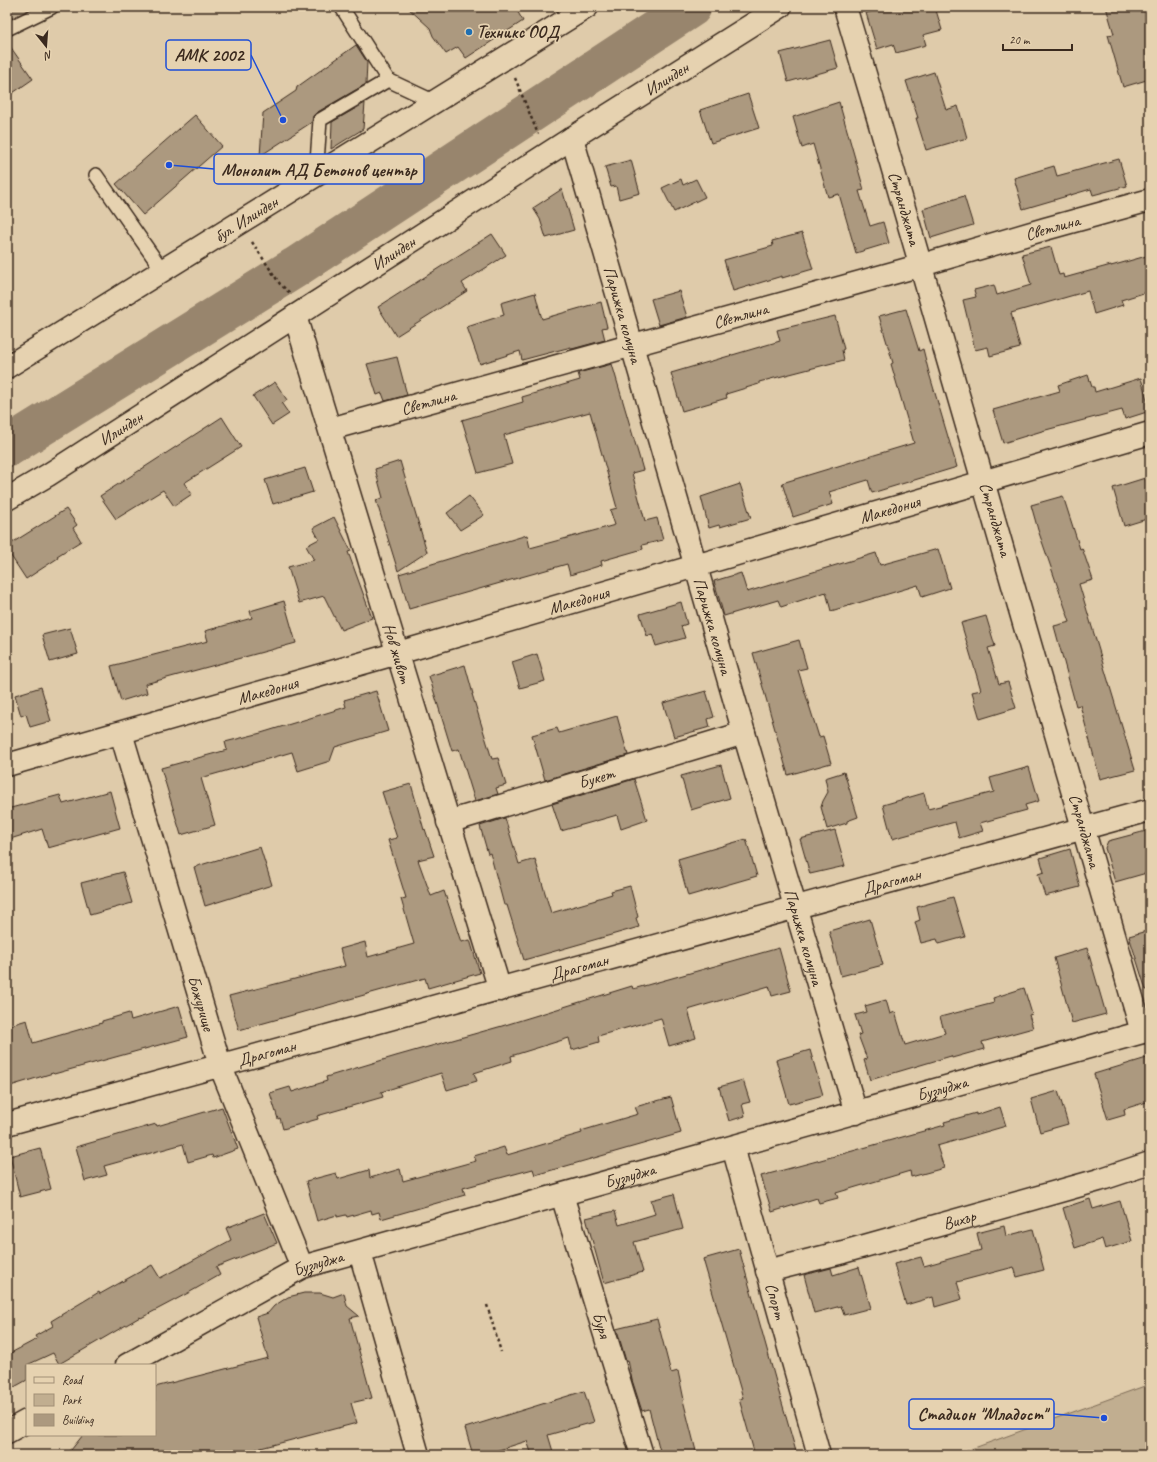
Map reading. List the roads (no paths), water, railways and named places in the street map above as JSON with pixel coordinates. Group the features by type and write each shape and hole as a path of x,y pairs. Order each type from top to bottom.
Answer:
{"street":[{"name":"бул. Илинден","path":"7,367 587,7"},
{"name":"Илинден","path":"7,499 48,475 572,138 780,7"},
{"name":"Странджата","path":"845,7 922,264 1084,827 1146,1031"},
{"name":"Парижка комуна","path":"572,138 744,733 856,1113"},
{"name":"Светлина","path":"330,429 1150,200"},
{"name":"Нов живот","path":"295,316 500,990"},
{"name":"Македония","path":"7,765 398,653 984,480 1150,433"},
{"name":"Божурище","path":"121,733 220,1065 302,1267"},
{"name":"Букет","path":"448,822 744,733"},
{"name":"Драгоман","path":"7,1124 500,990 1084,827 1150,810"},
{"name":"Бузлуджа","path":"129,1364 302,1267 1146,1031"},
{"name":"Спорт","path":"733,1147 819,1455"},
{"name":"Вихър","path":"767,1271 843,1252 1091,1182 1150,1163"},
{"name":"Буря","path":"562,1195 642,1455"},
{"path":"360,1252 418,1455"},
{"path":"7,1432 26,1422"}],"lane":[{"path":"7,29 52,7"},
{"path":"342,8 388,80 435,102"},
{"path":"316,176 320,120 388,80"},
{"path":"96,176 163,270"}],"waterway":[{"path":"7,447 296,267 691,7"}],"place":[{"name":"Техникс ООД","path":"469,32"},
{"name":"АМК 2002","path":"283,120"},
{"name":"Монолит АД Бетонов център","path":"169,165"},
{"name":"Стадион \"Младост\"","path":"1104,1418"}]}
